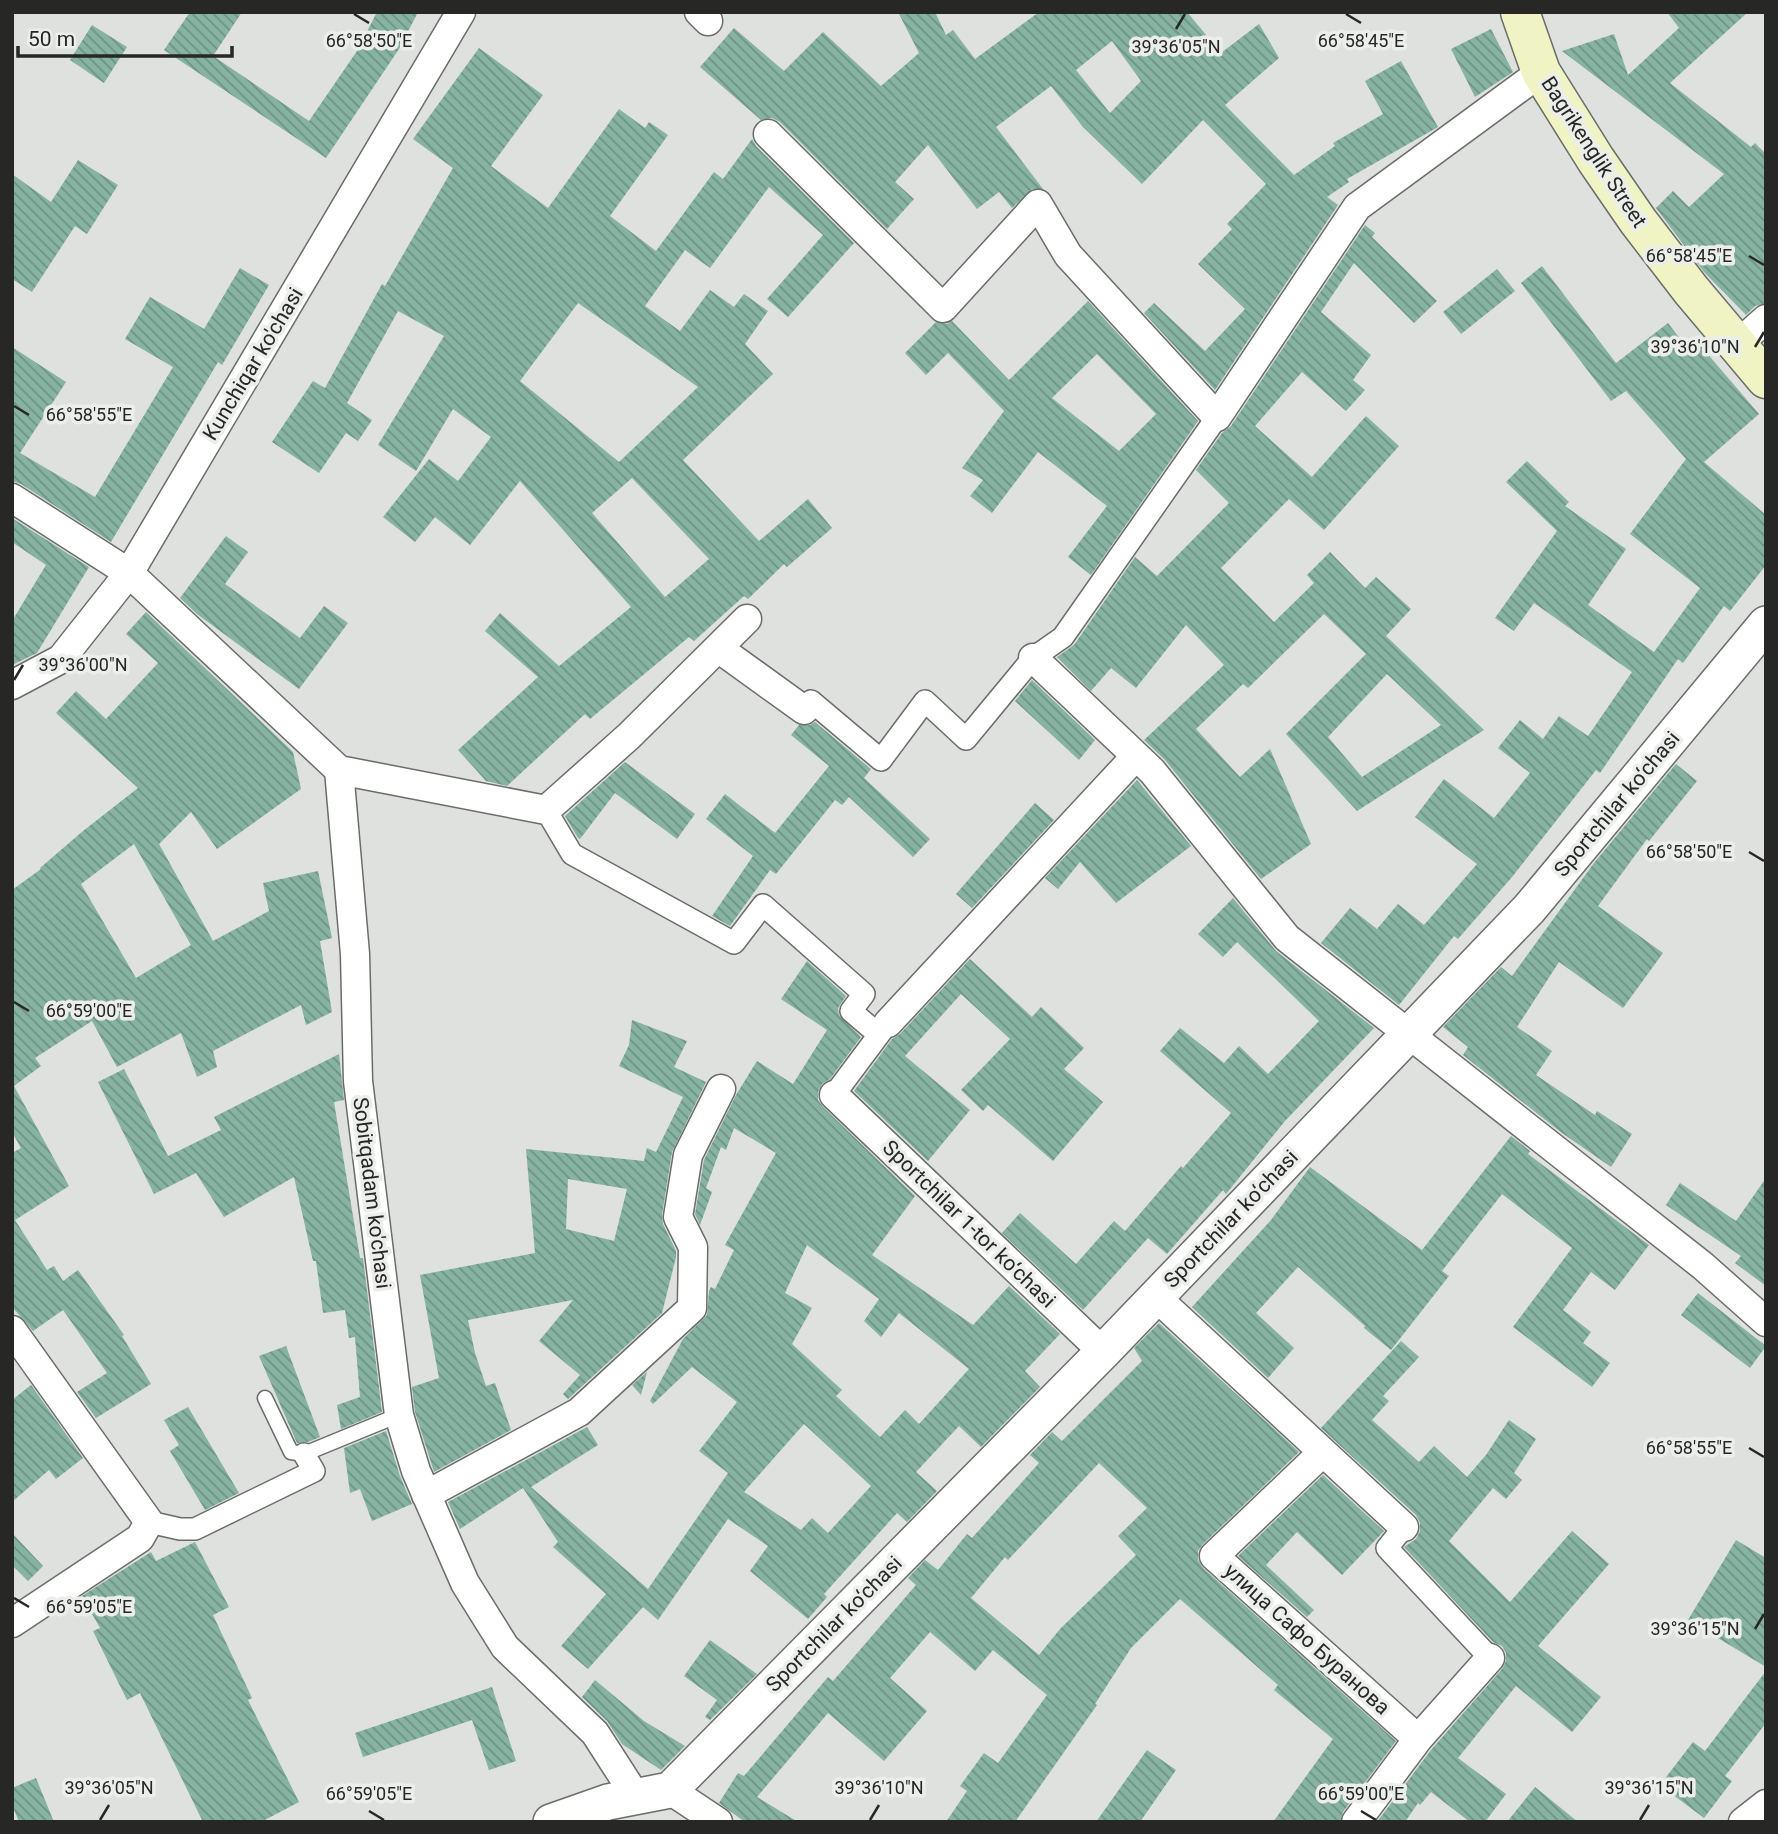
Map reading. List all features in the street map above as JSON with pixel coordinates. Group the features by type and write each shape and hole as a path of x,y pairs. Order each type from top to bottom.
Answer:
{"main road":[{"name":"Bagrikenglik Street","path":"1520,12 1541,72 1596,160 1691,290 1766,379"}],"street":[{"name":"Kunchiqar ko'chasi","path":"12,685 61,659 129,573 461,12"},
{"path":"718,648 804,710 811,701 881,760 925,701 966,739 1033,658 1063,637 1217,417 1357,207 1541,72"},
{"path":"768,134 943,308 1038,204 1068,255 1217,417"},
{"path":"1738,344 1766,319"},
{"path":"12,498 129,573 339,770 546,810 572,854 734,943 763,905 864,994 851,1011 883,1028"},
{"path":"546,810 629,736 747,619"},
{"name":"Sportchilar ko‘chasi","path":"670,1790 1103,1352 1529,909 1766,624"},
{"path":"1033,658 1152,771 1287,938 1703,1266 1766,1322"},
{"path":"834,1096 883,1028 1136,756"},
{"name":"Sobitqadam ko'chasi","path":"339,770 355,954 358,1081 398,1415 416,1471 465,1583 505,1647 594,1733 635,1795"},
{"path":"426,1495 579,1412 692,1308 693,1247 678,1217 688,1155 721,1089"},
{"name":"Sportchilar 1-tor ko‘chasi","path":"834,1096 1103,1352"},
{"path":"1156,1297 1404,1527 1387,1548 1490,1658 1418,1739 1356,1822"},
{"path":"12,1330 149,1522 180,1529 195,1529 314,1471 304,1454"},
{"name":"улица Сафо Буранова","path":"1323,1452 1214,1556 1418,1739"},
{"path":"12,1623 140,1538 149,1522"},
{"path":"551,1822 635,1795 670,1790 718,1822"},
{"path":"1743,1822 1766,1804"}],"lane":[{"path":"264,1398 291,1452 304,1454 398,1415"}],"building":[{"path":"190,12 242,12 213,56 309,121 357,51 377,12 418,12 399,49 326,158 164,50"},
{"path":"898,12 935,12 946,35 953,30 975,59 1039,12 1187,12 1221,53 1259,24 1279,58 1225,105 1294,175 1335,146 1333,143 1383,114 1365,81 1401,61 1438,127 1347,179 1349,182 1327,197 1338,205 1215,390 1144,313 1154,303 1205,351 1245,309 1198,264 1232,229 1227,224 1266,184 1203,120 1142,184 1083,127 1051,86 996,127 1043,189 1032,189 1012,208 999,192 977,209 928,145 895,182 914,199 887,229 780,122 772,118 761,120 700,67 734,28 784,71 823,32 881,86 919,53","holes":["1112,41 1141,81 1110,113 1076,70"]},
{"path":"1667,12 1748,12 1670,83 1751,147 1755,143 1766,154 1766,303 1755,306 1746,315 1704,272 1656,208 1673,191 1689,207 1724,174 1562,51 1614,34 1628,75 1679,28"},
{"path":"92,25 127,47 104,83 70,60"},
{"path":"1491,29 1513,72 1475,97 1451,49"},
{"path":"479,48 543,95 491,166 548,208 619,109 645,128 649,122 668,135 610,216 656,251 714,172 723,179 752,139 854,243 788,317 767,299 823,235 769,187 710,268 685,250 645,306 680,331 710,290 734,307 744,294 768,311 745,344 773,374 683,460 759,541 808,499 832,528 787,567 784,564 748,599 744,596 694,641 689,637 590,719 585,714 507,786 486,781 458,750 538,677 485,631 500,613 559,666 631,607 520,481 470,545 435,517 415,542 383,517 429,459 458,481 491,437 453,409 416,471 378,445 444,336 398,311 347,403 372,420 358,441 346,433 319,473 272,442 313,381 325,388 382,284 385,286 453,168 413,139","holes":["578,303 698,387 619,462 520,381","632,478 709,559 665,597 592,513"]},
{"path":"78,160 118,185 87,234 75,226 32,292 12,279 12,174 51,202"},
{"path":"1365,225 1375,233 1372,237 1437,301 1414,323 1354,263 1321,312 1371,355 1353,380 1365,390 1346,411 1302,372 1255,426 1312,477 1366,416 1399,446 1324,530 1289,499 1221,568 1274,622 1314,583 1307,575 1330,552 1365,588 1376,577 1411,609 1386,636 1484,730 1357,811 1286,734 1366,654 1324,614 1248,688 1243,684 1196,729 1240,777 1270,749 1311,844 1261,879 1165,760 1144,740 1224,665 1186,625 1136,688 1111,668 1091,691 1057,657 1074,645 1135,557 1157,576 1229,503 1196,470 1222,433 1231,426","holes":["1387,674 1441,725 1362,777 1328,737"]},
{"path":"1542,266 1616,363 1668,323 1690,352 1699,344 1759,414 1704,462 1766,515 1766,565 1730,611 1724,606 1683,663 1678,659 1600,773 1596,770 1512,877 1458,939 1454,936 1399,1005 1321,943 1350,908 1377,929 1398,904 1424,925 1477,864 1415,817 1444,779 1494,818 1530,773 1498,748 1520,720 1543,739 1559,716 1588,736 1632,672 1534,603 1514,631 1495,618 1557,531 1506,482 1527,461 1569,502 1565,506 1626,549 1588,605 1654,652 1700,588 1630,534 1686,459 1626,391 1611,401 1521,283"},
{"path":"240,268 269,285 222,365 218,362 111,542 21,484 12,481 12,347 66,382 20,453 95,497 173,367 125,339 150,297 204,329"},
{"path":"1497,269 1515,291 1461,334 1443,312"},
{"path":"1088,301 1198,421 1091,575 1068,557 1107,506 1038,452 992,513 970,496 983,480 962,468 1004,411 948,353 926,375 905,353 936,322 947,324 952,321 1009,380","holes":["1097,354 1156,414 1119,451 1052,398"]},
{"path":"12,518 89,567 37,653 12,665 12,621 46,565 12,542"},
{"path":"226,536 248,552 225,584 300,638 324,606 348,623 299,689 197,614 180,598"},
{"path":"146,612 293,752 301,789 217,849 191,812 159,844 213,941 269,911 263,883 318,871 332,938 320,941 332,1012 306,1025 301,1005 213,1051 217,1067 197,1077 181,1033 117,1067 92,1021 35,1058 41,1066 14,1086 69,1186 15,1220 47,1270 54,1266 63,1281 78,1270 124,1335 122,1336 151,1384 96,1418 77,1392 107,1373 63,1310 33,1331 12,1307 12,1153 21,1148 12,1132 12,890 138,788 56,713 76,691 106,719 158,663 126,634","holes":["134,844 191,945 136,978 81,884"]},
{"path":"1032,680 1095,740 1079,760 1015,701"},
{"path":"815,722 871,769 864,778 930,839 913,857 849,797 842,805 835,800 776,874 770,870 730,926 712,916 753,856 706,819 725,794 775,833 829,766 791,735 799,725"},
{"path":"625,762 695,814 677,839 615,793 580,839 578,838 565,816"},
{"path":"1676,764 1697,781 1649,841 1647,839 1598,906 1663,953 1623,1008 1559,962 1517,1027 1552,1051 1536,1075 1595,1115 1597,1111 1632,1134 1611,1167 1562,1133 1463,1055 1468,1047 1443,1027 1501,967 1512,976 1594,863"},
{"path":"1137,780 1191,846 1116,903 1080,862 1058,889 1045,878"},
{"path":"1035,803 1054,820 972,908 956,894"},
{"path":"1233,898 1276,951 1374,1028 1285,1121 1226,1194 1223,1190 1167,1254 1148,1238 1083,1310 1002,1233 1020,1213 1076,1264 1114,1221 1125,1231 1231,1113 1160,1051 1180,1028 1224,1063 1239,1046 1268,1074 1319,1021 1237,942 1223,957 1198,934"},
{"path":"970,959 1032,1017 1041,1007 1084,1048 1064,1069 1103,1102 1053,1161 988,1105 983,1111 961,1090 1010,1039 961,994 905,1056 970,1110 928,1161 854,1091 892,1039 900,1034"},
{"path":"807,961 846,996 838,1008 839,1015 861,1037 830,1079 822,1084 818,1100 915,1196 872,1255 973,1325 1009,1286 1060,1334 1025,1371 1040,1387 981,1447 959,1426 916,1472 937,1491 907,1522 897,1513 824,1594 827,1597 808,1619 750,1571 768,1546 728,1519 658,1620 643,1607 588,1669 561,1646 606,1594 553,1547 558,1542 523,1488 460,1529 448,1502 587,1427 598,1445 531,1487 648,1589 728,1473 699,1451 737,1402 692,1367 653,1404 650,1401 683,1339 707,1315 709,1291 711,1287 715,1289 734,1250 725,1245 776,1153 734,1128 726,1150 721,1147 706,1188 712,1192 700,1225 695,1214 704,1160 736,1095 757,1061 793,1084 827,1030 781,999","holes":["807,1245 879,1299 864,1321 881,1337 899,1313 969,1369 919,1424 905,1410 880,1437 836,1396 842,1390 792,1344 812,1308 785,1293","804,1424 871,1486 828,1533 812,1518 801,1530 744,1492"]},
{"path":"632,1020 687,1041 674,1067 706,1082 672,1152 662,1215 676,1257 662,1313 568,1399 563,1394 580,1375 539,1341 573,1300 468,1320 486,1386 495,1383 511,1430 434,1472 415,1412 412,1387 439,1378 420,1275 535,1253 526,1149 644,1161 647,1148 656,1152 683,1097 619,1066 629,1045","holes":["568,1179 627,1189 614,1241 566,1229"]},
{"path":"339,1054 344,1100 334,1102 360,1258 363,1258 382,1412 341,1429 337,1405 360,1397 355,1337 349,1338 345,1310 323,1313 316,1261 313,1261 294,1177 224,1217 196,1173 154,1194 98,1082 124,1069 168,1156 221,1130 214,1117"},
{"path":"1511,1136 1530,1151 1528,1154 1649,1245 1615,1290 1591,1272 1563,1310 1591,1332 1583,1343 1610,1363 1592,1387 1513,1327 1572,1248 1502,1194 1442,1271 1449,1276 1391,1350 1298,1267 1256,1313 1294,1348 1268,1378 1192,1307 1271,1220 1310,1167 1422,1250"},
{"path":"1766,1178 1766,1286 1735,1263 1741,1256 1666,1205 1680,1183 1736,1221"},
{"path":"1698,1293 1766,1346 1750,1368 1681,1315"},
{"path":"1159,1323 1299,1452 1203,1544 1198,1551 1198,1560 1203,1568 1396,1741 1343,1812 1340,1822 1273,1822 1333,1739 1274,1690 1278,1685 1180,1599 1131,1648 1095,1704 1097,1705 1015,1822 946,1822 967,1791 960,1786 984,1753 998,1763 1047,1695 993,1650 975,1671 930,1632 890,1678 927,1711 884,1761 828,1713 757,1797 798,1822 745,1822 719,1803 738,1773 744,1776 828,1677 833,1681 916,1585 908,1578 925,1560 938,1570 967,1534 972,1538 1039,1463 1030,1455 1052,1432 1062,1441 1142,1361 1134,1348","holes":["1099,1463 1147,1508 1118,1536 1136,1555 1060,1629 1039,1655 971,1598 1005,1557 1008,1560"]},
{"path":"1401,1341 1419,1357 1383,1396 1389,1401 1372,1420 1419,1462 1434,1446 1467,1477 1486,1455 1509,1420 1536,1439 1514,1473 1522,1480 1506,1499 1493,1488 1449,1541 1510,1602 1572,1531 1609,1564 1538,1646 1601,1697 1572,1732 1516,1686 1458,1758 1506,1794 1485,1822 1470,1822 1431,1792 1420,1805 1418,1803 1405,1822 1377,1822 1431,1750 1506,1661 1502,1646 1493,1642 1404,1547 1416,1539 1420,1531 1416,1515 1321,1428"},
{"path":"286,1346 320,1437 308,1442 297,1443 259,1356"},
{"path":"647,1372 641,1395 632,1385"},
{"path":"31,1385 83,1458 56,1479 49,1470 12,1502 12,1400"},
{"path":"188,1407 239,1493 205,1510 170,1451 179,1445 164,1420"},
{"path":"386,1431 412,1504 372,1521 360,1489 350,1493 344,1448"},
{"path":"1323,1475 1384,1531 1342,1575 1297,1532 1266,1565 1314,1610 1307,1617 1238,1556"},
{"path":"12,1533 43,1566 28,1581 12,1565"},
{"path":"1736,1540 1766,1558 1766,1667 1688,1620"},
{"path":"195,1542 229,1607 213,1615 252,1698 248,1700 299,1802 261,1822 203,1822 140,1693 127,1700 93,1631 100,1628 82,1596 151,1552 156,1561"},
{"path":"710,1640 757,1674 710,1720 705,1717 717,1700 684,1676"},
{"path":"1766,1671 1766,1723 1725,1776 1732,1781 1704,1818 1660,1785 1693,1742 1705,1751"},
{"path":"595,1680 644,1721 685,1746 661,1770 622,1744 607,1721 582,1697"},
{"path":"492,1687 516,1761 489,1770 472,1720 363,1757 355,1733"},
{"path":"1147,1750 1176,1770 1140,1822 1096,1822"},
{"path":"36,1778 54,1822 19,1822 12,1805 12,1788"},
{"path":"1535,1787 1578,1822 1507,1822"}]}
